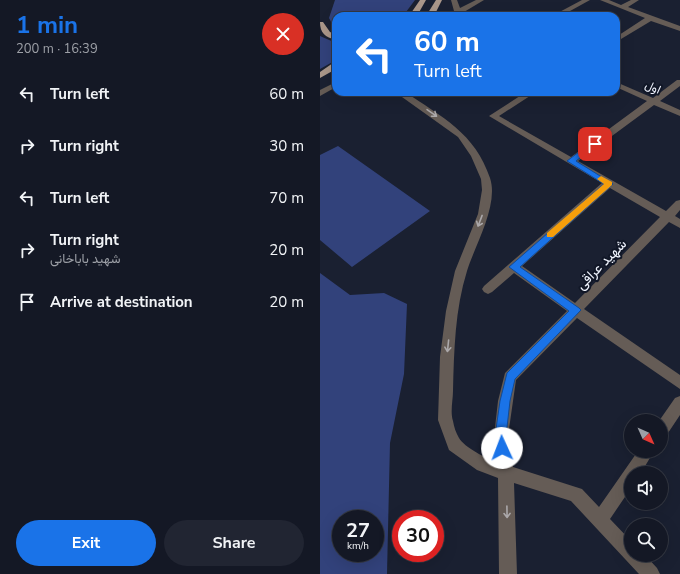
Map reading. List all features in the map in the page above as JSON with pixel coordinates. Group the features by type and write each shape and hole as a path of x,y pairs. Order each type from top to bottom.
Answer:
{"main road":[{"path":"416,12 423,0"},
{"path":"432,12 439,0"},
{"path":"320,24 324,31 332,36"},
{"path":"320,76 332,68"}],"street":[{"path":"454,2 457,11 481,0"},
{"path":"564,12 587,0"},
{"path":"603,0 680,29"},
{"path":"622,7 636,0"},
{"path":"620,37 650,18"},
{"path":"571,161 680,82"},
{"path":"320,93 332,86"},
{"name":"اول","path":"620,86 680,113"},
{"path":"405,96 434,114 461,136 476,155 486,179 487,190 483,214 461,271 452,311 447,357 445,420 454,445 482,465 576,495 624,546"},
{"path":"526,96 493,116 680,224"},
{"path":"488,289 609,184"},
{"name":"شهید عراقی","path":"508,574 506,473 501,436 505,401 510,376 680,204"},
{"path":"514,267 680,383"},
{"path":"668,421 680,403"},
{"path":"600,520 624,484"},
{"path":"640,562 651,574"}],"shaded area":[{"path":"335,0 415,0 406,12 332,12 332,24 329,18"},
{"path":"320,36 332,41 332,62 320,69"},
{"path":"338,146 430,211 352,267 320,240 320,155"},
{"path":"320,273 350,295 384,293 407,304 404,374 390,443 387,574 320,574"}],"slow traffic":[{"path":"550,235 609,184 601,179"}],"route":[{"path":"502,448 501,436 505,401 510,376 576,310 514,267 609,184 571,161 595,144"}]}
